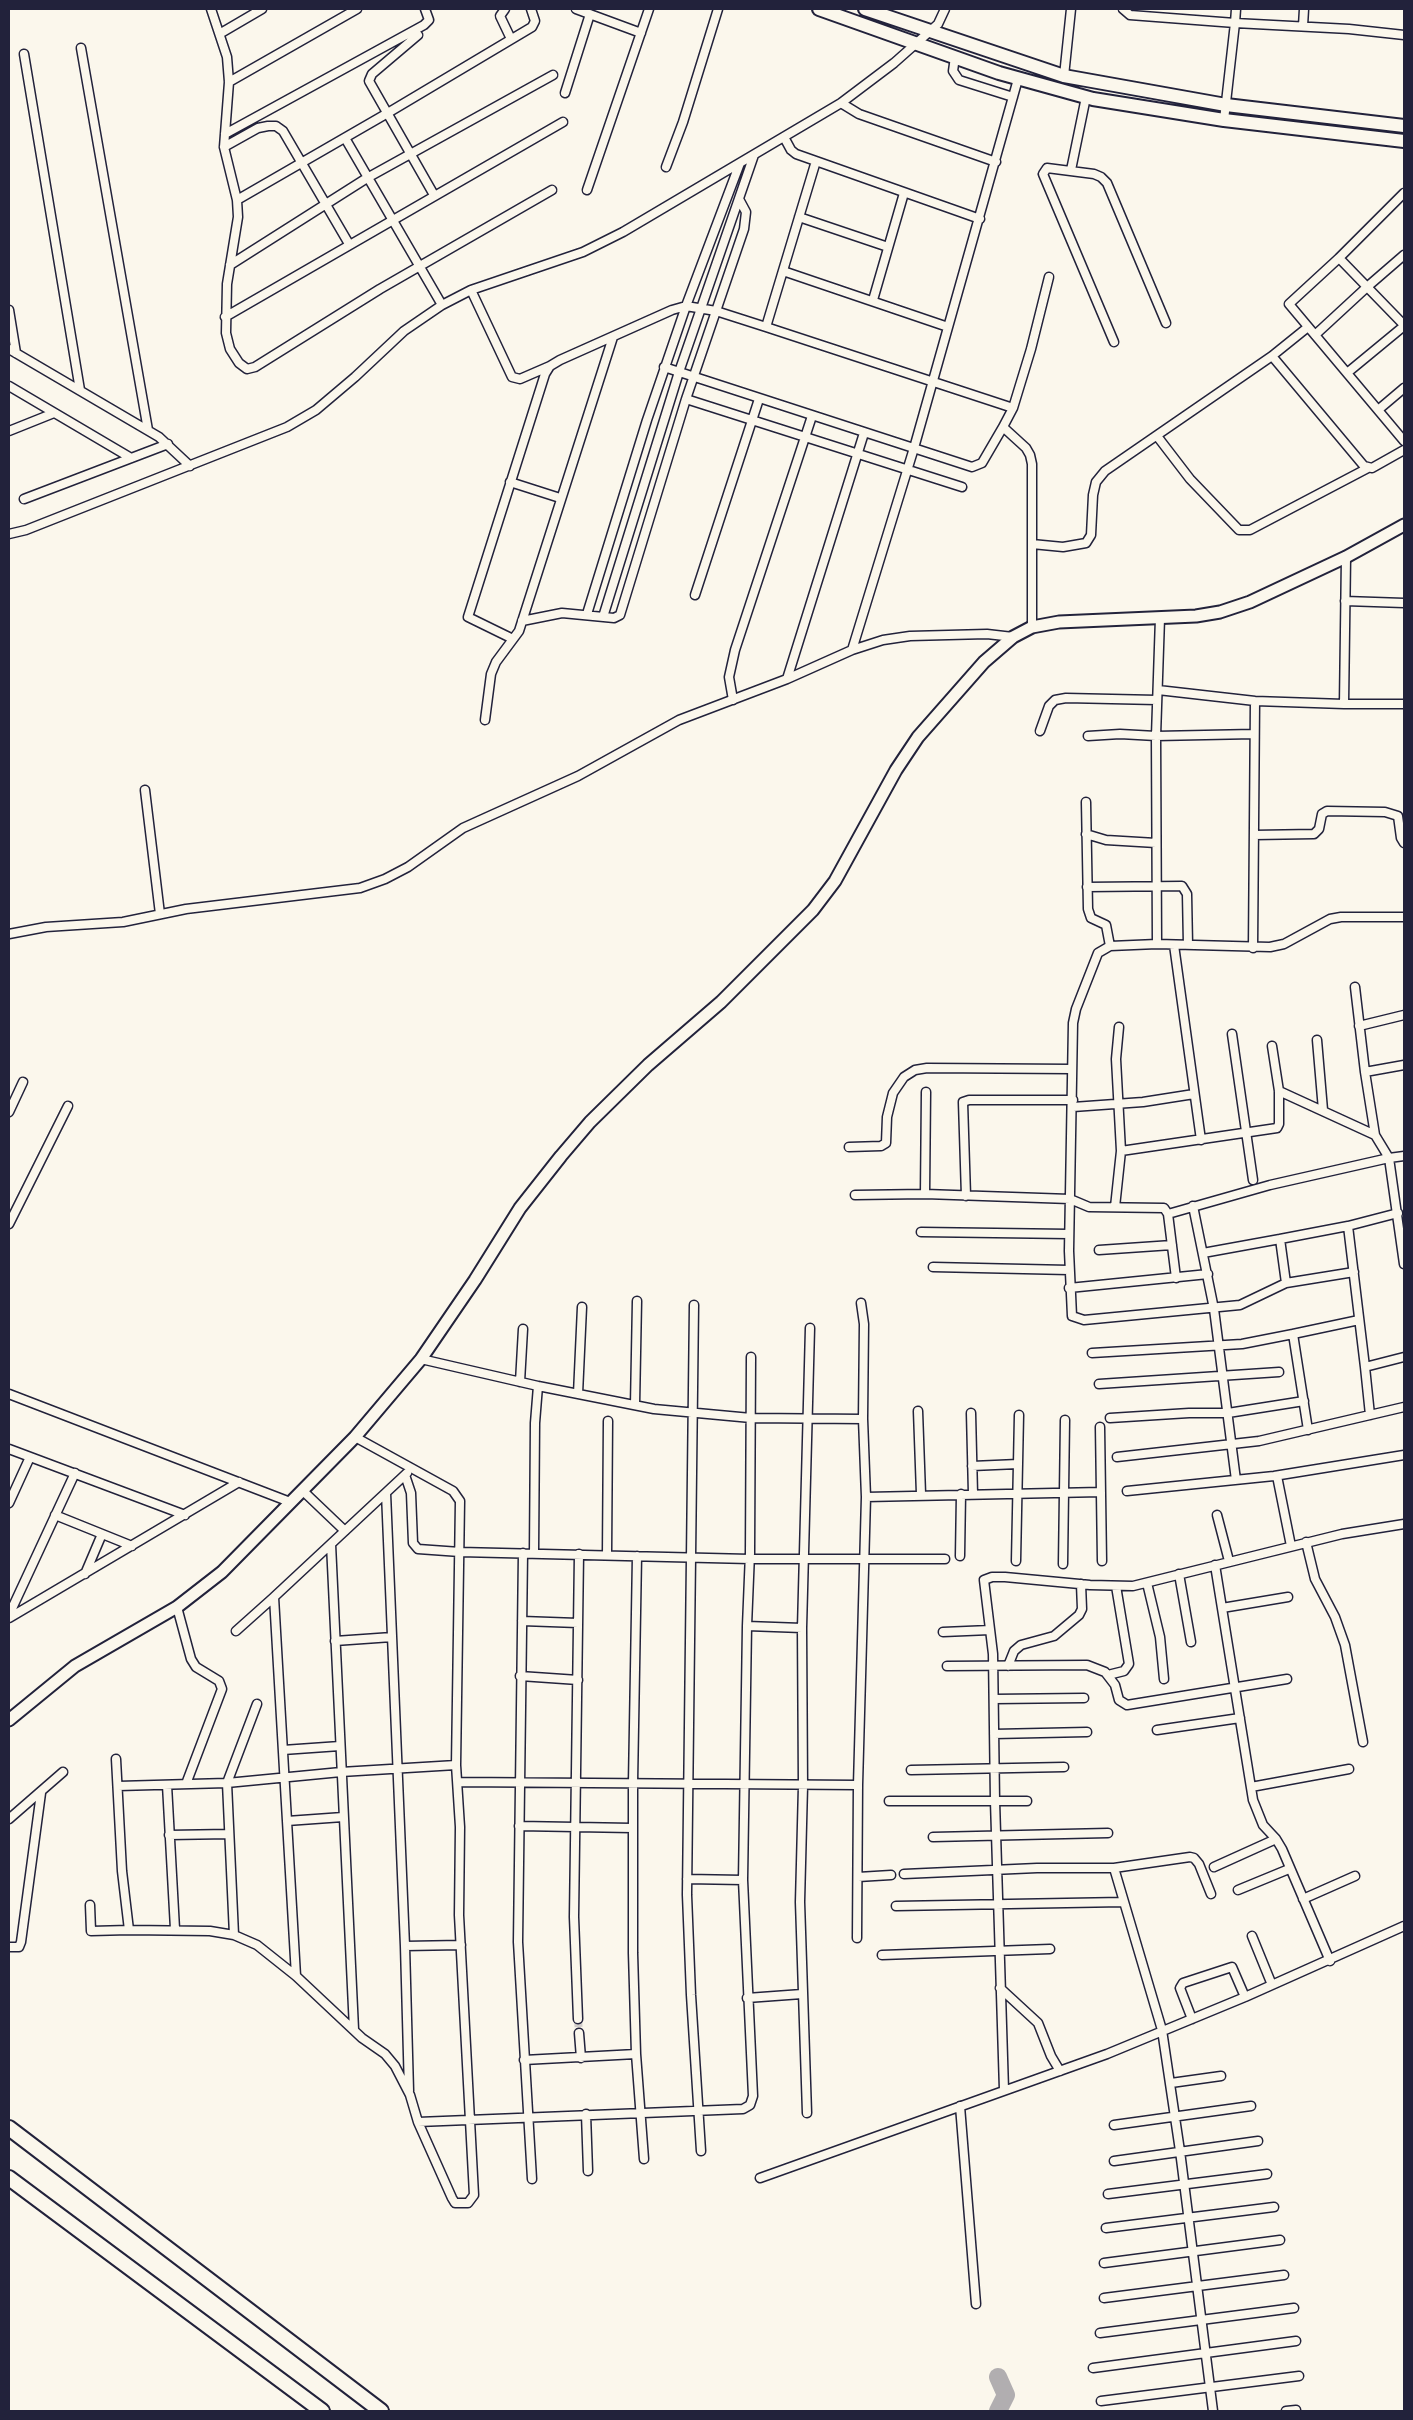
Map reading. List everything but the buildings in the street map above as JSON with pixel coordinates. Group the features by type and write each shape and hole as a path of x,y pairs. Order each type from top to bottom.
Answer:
{"highway":[{"path":"9,2128 381,2411"},
{"path":"9,2178 322,2411"}],"main road":[{"path":"818,9 1018,79 1086,97 1224,120 1404,141"},
{"path":"865,9 1065,71 1226,105 1404,126"},
{"path":"9,1720 76,1666 128,1633 177,1607 222,1572 355,1437 421,1359 475,1280 520,1208 561,1156 590,1122 648,1065 721,1002 813,910 835,881 896,770 918,737 984,662 1013,637 1032,628 1091,619 1160,618 1196,616 1220,612 1250,602 1346,557 1404,525"}],"street":[{"path":"211,9 221,33 227,57 229,82 224,147 237,200 238,217 230,265 225,317 230,348 240,363 247,369 256,367 332,318 552,190"},
{"path":"221,33 262,9"},
{"path":"229,82 357,9"},
{"path":"225,134 424,25 429,20 425,9"},
{"path":"505,9 500,16 511,39"},
{"path":"237,200 386,114 535,24 531,9"},
{"path":"576,9 641,34"},
{"path":"587,190 649,9"},
{"path":"666,167 683,122 718,9"},
{"path":"1065,71 1071,9"},
{"path":"1124,9 1130,15 1303,26 1404,36"},
{"path":"1224,120 1236,9"},
{"path":"1303,26 1304,9"},
{"path":"9,534 26,530 287,427 316,410 404,331 442,305 471,290 584,252 632,227 740,162 785,139 841,104 917,43 931,30 943,12"},
{"path":"565,92 590,14"},
{"path":"418,35 390,58 370,78 370,87 434,195"},
{"path":"81,48 148,430"},
{"path":"24,54 80,390"},
{"path":"955,57 953,71 959,80 1014,98"},
{"path":"230,265 367,178 553,75"},
{"path":"852,650 908,469 1018,79"},
{"path":"1071,170 1086,97"},
{"path":"841,104 871,118 996,162"},
{"path":"225,317 563,122"},
{"path":"224,147 258,128 276,126 283,131 349,244"},
{"path":"345,138 442,305"},
{"path":"785,139 791,150 816,162 980,219"},
{"path":"604,617 679,372 754,155"},
{"path":"587,614 664,367 740,162"},
{"path":"766,327 816,162"},
{"path":"1114,342 1043,174 1050,167 1102,177 1108,183 1166,323"},
{"path":"873,300 904,193"},
{"path":"1404,193 1339,258 1289,304 1404,441"},
{"path":"522,621 562,613 614,618 620,615 693,376 746,220 746,212 739,199"},
{"path":"799,217 888,247"},
{"path":"1339,258 1404,326 1347,372"},
{"path":"1315,335 1367,287 1403,259"},
{"path":"782,271 873,300 948,327"},
{"path":"664,367 864,433 972,467 978,467 1013,408 1031,349 1049,278"},
{"path":"471,290 512,377 520,379 672,310 686,306 716,311 1013,408"},
{"path":"9,310 12,351 148,430 168,444 190,466"},
{"path":"1032,544 1063,547 1079,545 1090,540 1093,495 1096,482 1105,471 1272,356 1308,327"},
{"path":"485,720 491,674 496,662 519,631 613,337"},
{"path":"1272,356 1368,468"},
{"path":"513,639 468,617 542,382 550,366"},
{"path":"9,386 130,458"},
{"path":"1378,410 1404,388"},
{"path":"695,594 759,399"},
{"path":"686,400 962,486"},
{"path":"9,431 54,413"},
{"path":"733,700 729,677 735,650 812,416"},
{"path":"1003,427 1030,454 1032,628"},
{"path":"787,679 864,433"},
{"path":"1157,436 1190,479 1239,530 1250,530 1404,450"},
{"path":"24,499 168,444"},
{"path":"510,482 560,498"},
{"path":"1344,704 1346,557"},
{"path":"1344,601 1404,602"},
{"path":"1157,944 1156,736 1160,618"},
{"path":"9,934 46,927 123,922 247,900 360,888 385,879 408,867 463,828 578,776 679,720 787,679 852,650 883,640 910,636 987,634 1013,637"},
{"path":"1158,690 1255,701 1404,704"},
{"path":"1040,731 1049,706 1055,700 1066,698 1157,700"},
{"path":"1253,948 1255,701"},
{"path":"1088,736 1120,734 1156,736 1254,734"},
{"path":"146,790 160,914"},
{"path":"1086,802 1089,914 1091,918 1106,925 1110,946"},
{"path":"1254,835 1314,834 1319,829 1322,814 1327,811 1386,812 1398,816 1401,838 1404,843"},
{"path":"1086,834 1106,840 1156,843"},
{"path":"1087,887 1177,885 1185,889 1188,945"},
{"path":"1354,1272 1286,1283 1246,1303 1214,1309 1084,1320 1072,1316 1069,1288 1069,1234 1073,1103 1073,1023 1078,998 1094,959 1098,953 1110,946 1157,944 1253,948 1284,944 1330,919 1341,917 1404,918"},
{"path":"1174,945 1184,1000 1201,1140"},
{"path":"1355,987 1375,1135 1390,1158 1404,1264"},
{"path":"1359,1026 1404,1015"},
{"path":"1115,1208 1121,1151 1116,1059 1119,1027"},
{"path":"1232,1034 1253,1180"},
{"path":"1318,1040 1324,1110"},
{"path":"1121,1151 1277,1128 1279,1124 1279,1091 1272,1046"},
{"path":"1365,1072 1404,1065"},
{"path":"849,1146 881,1146 886,1143 887,1117 893,1093 904,1076 915,1070 927,1068 1072,1069"},
{"path":"9,1112 23,1082"},
{"path":"1279,1091 1375,1135"},
{"path":"925,1194 926,1092"},
{"path":"966,1196 963,1102 969,1100 1119,1104 1194,1094"},
{"path":"9,1224 68,1106"},
{"path":"1168,1214 1270,1186 1404,1156"},
{"path":"856,1195 925,1194 1070,1199 1089,1207 1161,1208 1166,1210 1168,1214 1176,1278"},
{"path":"1193,1206 1214,1309 1236,1480"},
{"path":"1203,1252 1348,1226 1398,1214"},
{"path":"1348,1226 1370,1415"},
{"path":"921,1232 1069,1234"},
{"path":"1280,1238 1286,1283"},
{"path":"1099,1250 1172,1245"},
{"path":"933,1267 1069,1270"},
{"path":"1069,1288 1208,1274"},
{"path":"634,1405 637,1301"},
{"path":"857,1938 858,1785 866,1497 863,1419 864,1324 861,1303"},
{"path":"694,1306 690,1785 687,1879 691,1995 701,2151"},
{"path":"578,1394 582,1307"},
{"path":"1092,1353 1242,1344 1359,1320"},
{"path":"807,2113 800,1902 803,1786 802,1628 806,1418 810,1328"},
{"path":"520,1382 523,1329"},
{"path":"1293,1334 1308,1430"},
{"path":"418,2122 743,2109 753,2101 743,1880 746,1626 750,1559 751,1357"},
{"path":"1365,1367 1404,1357"},
{"path":"421,1359 538,1386 634,1405 694,1414 751,1418 863,1419"},
{"path":"1099,1384 1279,1372"},
{"path":"534,1553 535,1423 538,1386"},
{"path":"9,1394 290,1502"},
{"path":"1110,1418 1228,1413 1304,1401"},
{"path":"1117,1457 1231,1446 1404,1407"},
{"path":"918,1411 921,1494"},
{"path":"971,1414 973,1494"},
{"path":"1016,1561 1019,1415"},
{"path":"1064,1564 1065,1420"},
{"path":"607,1555 608,1421"},
{"path":"1100,1427 1102,1561"},
{"path":"90,1904 91,1931 210,1930 234,1935 257,1945 296,1976 362,2038 385,2054 410,2095 418,2122 452,2198 455,2203 468,2203 474,2195 472,2120 461,1944 458,1782 456,1765 460,1501 453,1491 355,1437"},
{"path":"9,1449 185,1515"},
{"path":"1127,1491 1277,1476 1404,1455"},
{"path":"9,1502 30,1457"},
{"path":"972,1466 1018,1464"},
{"path":"236,1631 412,1468"},
{"path":"9,1617 75,1473"},
{"path":"405,1475 411,1493 415,1546 418,1548 460,1552 692,1558 945,1559"},
{"path":"1277,1476 1291,1546"},
{"path":"9,1617 239,1482"},
{"path":"302,1490 345,1531"},
{"path":"866,1497 921,1494 1101,1492"},
{"path":"386,1494 410,2095"},
{"path":"960,1556 961,1494"},
{"path":"55,1515 132,1546"},
{"path":"1218,1515 1229,1561"},
{"path":"1004,2090 995,1801 994,1666 984,1580 1005,1577 1116,1586 1147,1583 1306,1542 1404,1524"},
{"path":"85,1574 102,1534"},
{"path":"1306,1542 1315,1579 1335,1617 1345,1645 1364,1742"},
{"path":"331,1544 354,2029"},
{"path":"523,1553 518,1942 532,2179"},
{"path":"578,2019 574,1917 579,1554"},
{"path":"637,1556 632,1828 633,1953 636,2054 644,2159"},
{"path":"1215,1564 1256,1812 1263,1825 1276,1839 1330,1961"},
{"path":"1179,1574 1191,1642"},
{"path":"1147,1583 1160,1636 1164,1680"},
{"path":"1008,1666 1014,1651 1021,1645 1054,1636 1079,1615 1082,1609 1081,1584"},
{"path":"1108,1675 1124,1671 1129,1664 1116,1586"},
{"path":"274,1597 296,1976"},
{"path":"1222,1608 1288,1597"},
{"path":"177,1607 191,1659 204,1672 220,1681 222,1690 186,1784"},
{"path":"522,1621 578,1623"},
{"path":"746,1626 802,1628"},
{"path":"943,1632 990,1630"},
{"path":"335,1641 392,1637"},
{"path":"947,1666 1087,1665 1097,1668 1108,1675 1115,1685 1119,1700 1127,1705 1287,1679"},
{"path":"520,1676 578,1680"},
{"path":"994,1700 1084,1698"},
{"path":"234,1935 227,1783 256,1704"},
{"path":"1157,1730 1240,1718"},
{"path":"994,1734 1087,1732"},
{"path":"283,1750 340,1746"},
{"path":"116,1759 122,1871 129,1930"},
{"path":"118,1786 227,1783 341,1772 456,1765"},
{"path":"911,1770 1064,1767"},
{"path":"1251,1786 1349,1769"},
{"path":"9,1819 63,1772"},
{"path":"458,1782 858,1785"},
{"path":"167,1785 175,1929"},
{"path":"9,1947 19,1947 22,1942 41,1793"},
{"path":"889,1802 1027,1801"},
{"path":"287,1821 343,1817"},
{"path":"519,1826 632,1828"},
{"path":"933,1837 1108,1833"},
{"path":"170,1835 230,1834"},
{"path":"1214,1867 1276,1839"},
{"path":"904,1874 1036,1868 1114,1868 1194,1858 1199,1864 1210,1894"},
{"path":"1114,1868 1122,1902 1162,2030 1171,2082 1193,2252 1195,2286 1213,2411"},
{"path":"1238,1890 1289,1869"},
{"path":"858,1877 891,1875"},
{"path":"1303,1900 1355,1876"},
{"path":"687,1879 743,1880"},
{"path":"896,1906 1122,1902"},
{"path":"760,2178 1060,2071 1245,1997 1330,1961 1404,1926"},
{"path":"1252,1936 1272,1985"},
{"path":"405,1946 461,1944"},
{"path":"882,1955 1050,1949"},
{"path":"1192,2019 1180,1988 1183,1983 1232,1967 1245,1997"},
{"path":"1000,1988 1038,2023 1051,2056 1060,2071"},
{"path":"747,1998 802,1994"},
{"path":"579,2033 581,2058"},
{"path":"524,2060 636,2054"},
{"path":"1171,2082 1221,2076"},
{"path":"960,2106 976,2304"},
{"path":"1114,2125 1251,2106"},
{"path":"586,2114 588,2171"},
{"path":"1114,2161 1258,2142"},
{"path":"1108,2194 1267,2174"},
{"path":"1106,2228 1274,2207"},
{"path":"1104,2263 1280,2240"},
{"path":"1104,2298 1284,2276"},
{"path":"1100,2333 1294,2308"},
{"path":"1093,2368 1296,2341"},
{"path":"1101,2401 1299,2376"},
{"path":"1286,2411 1296,2410"}],"waterway":[{"path":"998,2377 1006,2395 998,2411"}],"tunnel":[{"path":"578,2019 579,2033"}]}
